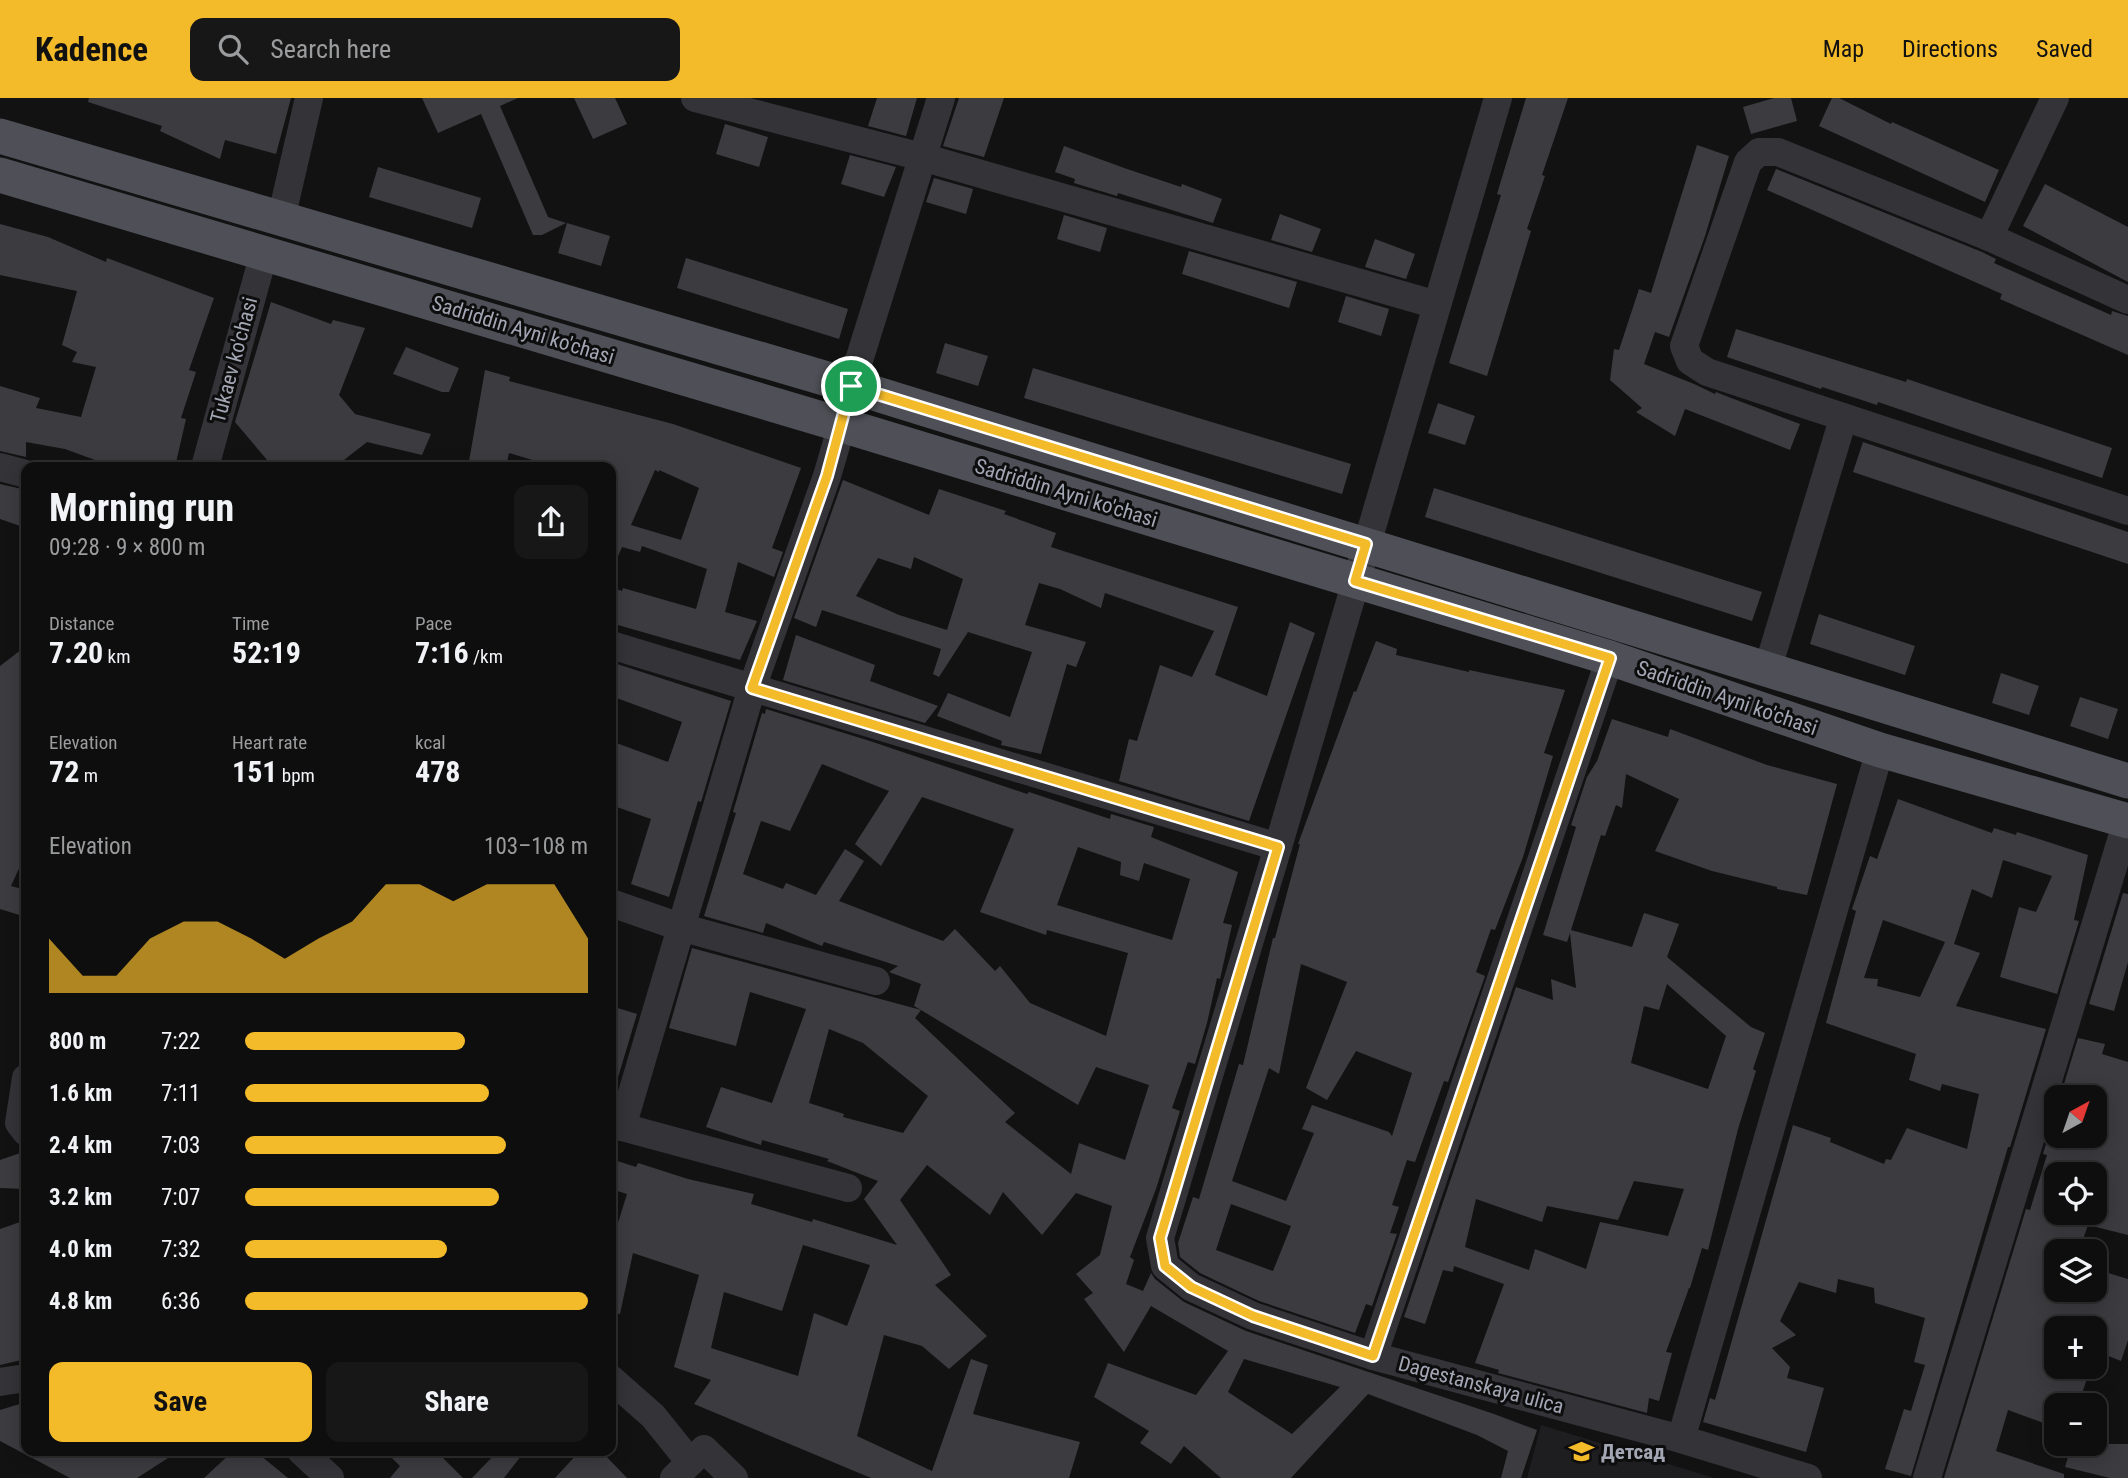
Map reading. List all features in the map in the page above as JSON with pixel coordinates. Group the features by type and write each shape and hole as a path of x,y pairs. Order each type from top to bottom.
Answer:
{"main road":[{"name":"Sadriddin Ayni ko'chasi","path":"0,135 851,386 2128,781"},
{"name":"Sadriddin Ayni ko'chasi","path":"0,175 842,425 1610,658 1880,750 2128,821"},
{"path":"842,425 851,386"}],"street":[{"path":"281,219 309,98"},
{"path":"695,98 922,158 1437,305"},
{"path":"851,386 941,98"},
{"path":"616,647 1278,847 1498,98"},
{"path":"1989,237 2055,98"},
{"path":"2128,300 1989,237 1778,152 1759,152 1748,162 1684,346 1690,362 1707,372 2128,512"},
{"name":"Tukaev ko'chasi","path":"206,462 264,253"},
{"path":"1767,671 1843,419"},
{"path":"842,425 827,476 752,688 680,927 616,1125 848,1188"},
{"path":"0,467 21,473"},
{"path":"1373,1356 1610,658"},
{"path":"1681,1438 1880,750"},
{"path":"1927,1478 2128,821"},
{"name":"Dagestanskaya ulica","path":"1278,847 1160,1238 1165,1266 1191,1287 1253,1316 1373,1356 1681,1438 1808,1478"},
{"path":"616,905 680,927 876,981"},
{"path":"15,1127 21,1100"},
{"path":"0,1382 21,1379"},
{"path":"616,1383 653,1416 682,1470 704,1449 734,1478"},
{"path":"306,1456 330,1478"}],"shaded area":[{"name":"Детсад","path":"1541,1425 1714,1478 1527,1478"}],"building":[{"path":"89,98 291,98 276,154 225,140 220,159 160,131 162,126 88,102"},
{"path":"422,98 518,98 500,106 548,217 566,223 542,235 533,235 481,114 438,133"},
{"path":"574,98 615,98 627,124 593,139"},
{"path":"877,98 917,98 906,136 868,126"},
{"path":"959,98 1004,98 984,157 943,146"},
{"path":"1526,98 1568,98 1542,175 1545,176 1527,229 1531,231 1487,376 1449,363 1501,195 1497,194"},
{"path":"1774,98 1791,98 1797,121 1751,134 1743,107"},
{"path":"1832,98 1839,98 1891,124 1892,122 1999,170 1985,202 1819,126"},
{"path":"725,124 768,137 759,167 716,154"},
{"path":"1697,145 1729,156 1705,236 1669,337 1655,332 1644,364 1715,394 1716,392 1800,424 1790,450 1685,409 1675,436 1636,412 1642,408 1610,380 1614,349 1619,350 1639,289 1651,293"},
{"path":"1064,146 1222,199 1213,223 1118,193 1117,196 1074,183 1075,179 1055,172"},
{"path":"850,155 896,167 884,197 841,184"},
{"path":"378,167 481,198 472,228 369,197"},
{"path":"1776,169 1982,252 1996,259 1994,263 2111,315 2112,311 2128,316 2128,355 2000,299 2002,294 1767,190"},
{"path":"934,178 973,189 966,214 926,202"},
{"path":"2045,184 2128,227 2128,282 2023,226"},
{"path":"1280,214 1321,229 1312,252 1271,240"},
{"path":"1064,215 1107,228 1100,252 1057,239"},
{"path":"567,223 610,236 601,266 558,253"},
{"path":"0,224 48,237 106,262 107,258 214,298 189,370 196,372 181,418 186,419 176,462 100,462 65,449 26,442 26,457 0,451 0,386 40,398 36,408 81,417 96,367 72,362 77,352 62,345 77,291 0,275"},
{"path":"1375,239 1415,254 1406,279 1365,267"},
{"path":"1189,251 1297,282 1289,308 1182,274"},
{"path":"686,258 848,309 839,339 677,288"},
{"path":"1346,296 1389,309 1381,336 1338,322"},
{"path":"271,302 331,324 333,320 365,328 339,395 355,414 431,434 422,455 367,442 341,462 269,462 235,422"},
{"path":"1736,329 1906,382 1907,379 2112,448 2102,478 1878,402 1877,405 1822,387 1821,389 1727,357"},
{"path":"945,343 988,356 978,386 936,373"},
{"path":"406,347 459,368 449,392 442,392 393,374"},
{"path":"1033,368 1351,464 1342,494 1024,398"},
{"path":"485,370 510,377 509,381 673,424 801,468 772,548 783,552 774,577 738,562 725,612 757,621 740,660 616,624 616,589 622,591 623,588 696,609 707,569 642,546 640,552 622,547 616,561 616,462 539,462 509,453 507,462 469,462","holes":["655,470 699,488 681,540 631,525"]},
{"path":"1438,403 1475,416 1465,445 1428,433"},
{"path":"1863,442 2128,532 2128,564 1853,472"},
{"path":"843,480 929,515 939,489 1006,511 1004,514 1056,533 1051,547 1238,607 1215,675 1267,696 1290,622 1315,633 1249,821 1119,781 1129,739 1137,741 1160,665 1192,677 1214,631 1105,593 1101,608 1060,589 1039,583 1025,625 1086,642 1076,667 1067,664 1041,754 1001,745 1002,741 937,716 948,693 1010,717 1032,652 968,632 939,677 933,674 941,649 822,610 816,627 794,618","holes":["914,557 963,579 947,630 899,615 856,596 878,558 911,569"]},
{"path":"0,484 21,489 21,526 0,519"},
{"path":"1434,488 1762,592 1752,621 1425,517"},
{"path":"1819,614 1915,646 1905,675 1810,644"},
{"path":"796,635 875,665 870,681 938,706 925,723 783,680"},
{"path":"1376,641 1397,649 1396,655 1565,690 1544,753 1553,756 1523,857 1495,930 1491,929 1476,972 1485,976 1448,1082 1444,1081 1415,1162 1407,1160 1392,1205 1399,1207 1390,1233 1397,1234 1372,1306 1366,1304 1355,1333 1259,1301 1200,1273 1180,1257 1178,1243 1193,1197 1199,1199 1239,1064 1243,1065 1298,844 1354,691 1356,692","holes":["1301,964 1347,982 1306,1088 1327,1100 1356,1051 1412,1073 1392,1136 1389,1132 1312,1105 1302,1129 1314,1133 1286,1201 1232,1181 1269,1068 1279,1074","1231,1204 1291,1226 1273,1271 1216,1250"]},
{"path":"21,650 21,864 11,886 21,889 21,915 0,909 0,666"},
{"path":"616,664 731,701 669,897 631,884 651,819 616,807 616,743 668,762 682,722 616,698"},
{"path":"2001,673 2039,686 2029,715 1992,703"},
{"path":"2080,697 2118,709 2108,739 2070,726"},
{"path":"766,709 1027,794 1029,792 1110,819 1111,814 1154,827 1151,837 1238,872 1223,923 1232,925 1220,979 1217,978 1195,1064 1188,1062 1172,1108 1180,1111 1156,1189 1130,1257 1134,1260 1126,1284 1143,1291 1151,1273 1184,1302 1246,1331 1537,1430 1521,1478 1501,1478 1508,1451 1477,1435 1368,1394 1291,1478 1221,1478 1184,1446 1171,1464 1140,1443 1149,1431 1094,1397 1108,1363 1196,1395 1228,1351 1151,1306 1124,1352 1084,1299 1093,1293 1076,1274 1100,1255 1112,1206 1076,1193 1042,1235 1003,1192 990,1215 927,1165 900,1200 951,1275 935,1285 987,1336 949,1369 922,1346 884,1335 857,1436 932,1471 971,1359 988,1365 973,1414 1080,1442 1069,1478 871,1478 694,1404 711,1380 674,1367 699,1275 633,1253 620,1314 616,1314 616,1229 627,1194 616,1191 616,1161 636,1167 638,1163 688,1179 754,1194 751,1204 812,1222 813,1219 897,1245 864,1199 878,1181 827,1161 829,1159 762,1140 761,1145 706,1127 721,1087 772,1103 806,1009 750,992 736,1046 669,1028 692,948 921,1010 914,1006 921,984 889,972 898,966 824,942 822,946 766,923 763,933 704,916 736,813 733,812 762,713 765,714","holes":["822,764 889,791 855,844 881,866 922,797 1014,829 980,912 1046,935 1047,930 1128,953 1106,1036 1030,1003 1000,966 995,971 955,929 943,941 839,901 864,861 845,849 816,895 786,883 783,889 743,874 761,821 790,831","1078,847 1121,862 1120,875 1139,881 1144,863 1190,879 1172,940 1057,905","921,1010 1078,1105 1096,1067 1149,1085 1125,1160 1079,1143 1071,1174 1005,1122 1015,1113 915,1018","829,1029 863,1043 928,1096 903,1133 843,1117 844,1114 809,1103","803,1245 870,1265 847,1326 814,1313 798,1376 711,1348 724,1292 782,1311","1244,1359 1340,1387 1292,1434 1228,1392"]},
{"path":"1612,719 1668,737 1670,729 1767,765 1837,784 1807,895 1712,871 1655,851 1679,799 1626,774 1622,808 1616,805 1605,836 1601,835 1571,930 1632,947 1644,913 1679,924 1667,957 1751,1027 1765,1033 1753,1069 1756,1071 1738,1129 1708,1250 1702,1248 1666,1352 1672,1353 1659,1401 1649,1398 1647,1413 1498,1373 1499,1370 1475,1363 1504,1284 1454,1266 1453,1272 1443,1270 1425,1324 1404,1317 1516,987 1553,1000 1551,979 1576,988 1570,933 1567,942 1543,935 1576,827 1571,825 1587,777 1597,761","holes":["1667,984 1726,1036 1708,1089 1631,1063 1644,1006 1659,1010","1634,1181 1684,1189 1668,1236 1600,1222 1586,1269 1535,1249 1529,1270 1465,1247 1476,1199 1542,1222 1547,1206 1618,1220"]},
{"path":"1898,799 1992,833 1994,828 2016,835 2017,832 2088,855 2074,920 2079,921 2057,994 2000,977 2019,907 2036,912 2052,876 2003,860 1992,898 1972,889 1954,944 1980,953 1956,1006 2046,1029 2008,1147 1911,1476 1885,1469 1904,1409 1911,1411 1925,1365 1914,1362 1925,1318 1875,1303 1874,1288 1838,1279 1836,1293 1799,1282 1780,1321 1796,1335 1772,1348 1790,1367 1787,1378 1824,1388 1806,1452 1703,1422 1710,1398 1715,1400 1793,1125 1831,1138 1830,1142 1884,1164 1886,1159 1891,1160 1907,1128 1967,1149 1979,1094 1942,1084 1940,1091 1909,1080 1916,1054 1826,1023 1856,911 1852,909 1870,856 1877,859","holes":["1883,920 1945,942 1920,997 1877,986 1878,979 1864,978"]},
{"path":"2123,893 2128,894 2128,962 2114,1011 2089,1004"},
{"path":"616,1008 637,1014 616,1084"},
{"path":"2078,1038 2105,1044 2102,1054 2128,1062 2128,1235 2088,1225 2107,1225 2107,1162 2045,1162 2047,1155 2043,1154 2045,1148 2107,1148 2107,1085 2064,1085"},
{"path":"21,1153 21,1189 0,1188 0,1160"},
{"path":"2044,1165 2044,1225 2088,1225 2083,1239 2044,1239 2044,1302 2107,1302 2107,1273 2128,1279 2128,1340 2121,1361 2107,1355 2107,1316 2044,1316 2044,1379 2087,1379 2082,1393 2044,1393 2044,1423 2008,1410 1996,1451 2064,1474 2064,1478 1944,1478 2026,1209 2030,1210"},
{"path":"21,1222 21,1360 0,1365 0,1229"},
{"path":"21,1404 21,1452 0,1441 0,1410"},
{"path":"2107,1444 2128,1444 2128,1478 2110,1478 2065,1467 2068,1456 2107,1456"},
{"path":"28,1456 171,1456 137,1478 70,1478"},
{"path":"228,1456 261,1456 288,1478 204,1478"},
{"path":"390,1456 441,1456 463,1478 390,1478 400,1466"},
{"path":"493,1456 521,1456 504,1478 472,1478"},
{"path":"575,1456 606,1456 627,1478 555,1478"}],"place":[{"name":"Детсад","path":"1581,1452"}],"route":[{"path":"851,386 1366,544 1355,581 1610,658 1373,1356 1253,1316 1191,1287 1165,1266 1160,1238 1278,847 752,688 827,476 851,386"}]}
